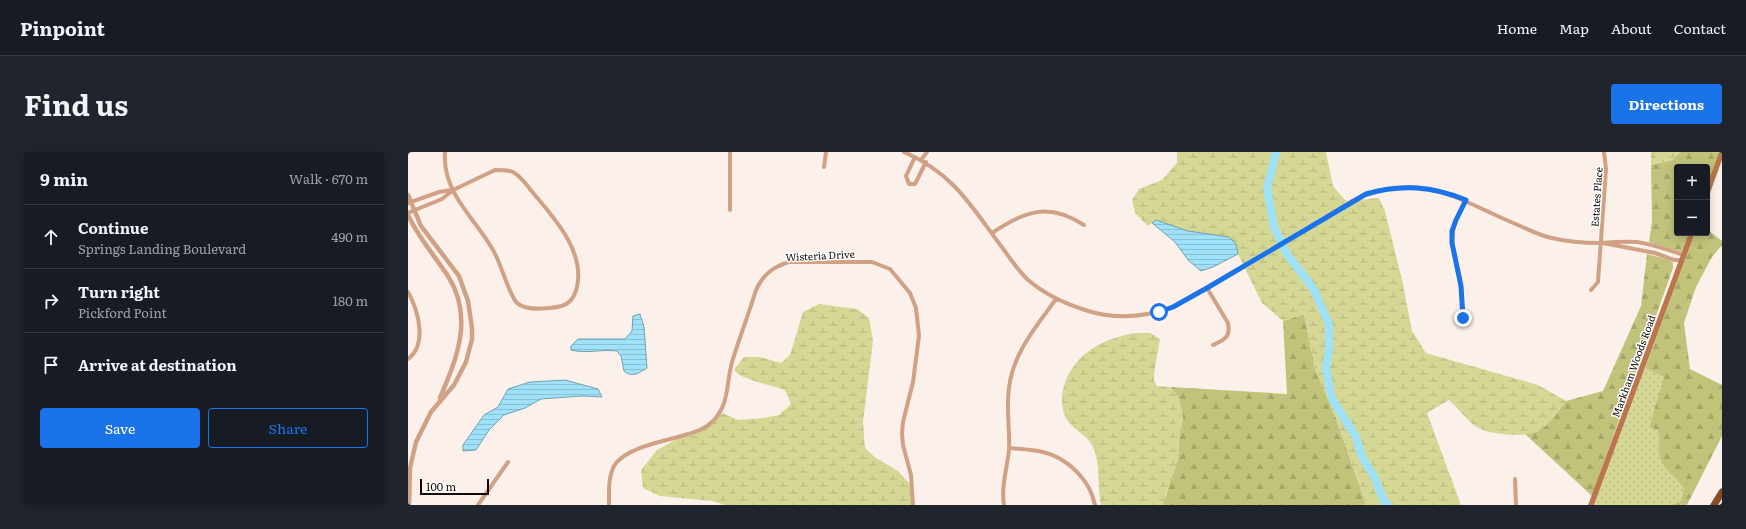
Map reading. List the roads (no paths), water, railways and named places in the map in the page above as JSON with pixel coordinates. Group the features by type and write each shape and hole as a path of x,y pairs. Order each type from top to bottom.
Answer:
{"highway":[{"path":"1714,505 1722,492"}],"main road":[{"path":"1710,184 1722,152"},
{"name":"Markham Woods Road","path":"1591,505 1691,236"}],"street":[{"path":"438,403 456,360 459,348 462,329 459,306 457,295 448,277 415,230 408,214 442,199 453,190 496,170 513,172 519,176 560,227 576,259 578,282 576,292 568,304 562,307 538,309 526,308 517,304 512,297 496,255 489,243 469,217 453,190 445,168 445,152"},
{"path":"730,152 730,210"},
{"path":"824,167 826,152"},
{"path":"904,152 926,162 960,190 1027,279 1056,300 1107,316 1132,317 1159,312 1173,307 1352,201 1366,194 1380,190 1420,187 1449,193 1508,221 1551,238 1601,243 1636,242 1683,257"},
{"path":"921,160 927,152"},
{"name":"Estates Place","path":"1591,290 1598,282 1606,169 1604,152"},
{"path":"916,157 906,176 909,184 915,184 926,162"},
{"path":"409,203 439,192 453,190"},
{"path":"408,195 409,203 427,235 459,276 471,315 472,338 466,362 454,384 425,422 416,442 410,468 410,505"},
{"path":"1463,318 1461,286 1452,243 1452,231 1466,200"},
{"path":"992,233 1019,217 1041,212 1063,213 1084,225"},
{"path":"1601,243 1614,247 1650,252 1674,260 1683,257"},
{"name":"Wisteria Drive","path":"609,505 610,482 615,465 621,458 636,449 703,429 713,422 720,412 725,403 730,369 757,286 767,273 779,265 789,262 863,261 881,264 890,269 910,294 916,308 919,336 913,382 903,422 902,434 903,445 911,475 912,505"},
{"path":"1207,288 1228,323 1229,330 1228,336 1224,340 1213,345"},
{"path":"408,292 414,303 419,324 416,349 412,356 408,359"},
{"path":"1004,505 1003,489 1009,448 1009,389 1011,377 1021,349 1056,300"},
{"path":"1009,448 1043,452 1066,463 1082,477 1089,487 1095,505"},
{"path":"478,505 508,462"},
{"path":"1515,479 1516,505"}],"water":[{"path":"1156,220 1188,231 1229,237 1236,244 1238,254 1213,267 1201,271 1188,260 1175,242 1152,223"},
{"path":"640,314 644,327 647,368 641,372 630,374 624,371 621,356 617,351 582,352 571,350 571,346 578,339 625,339 632,331 633,316"},
{"path":"565,380 598,389 602,397 582,396 541,399 525,408 504,415 489,430 476,450 463,451 463,445 484,415 498,407 508,389 530,382"}],"waterway":[{"path":"1276,152 1267,189 1274,227 1287,254 1313,288 1329,324 1329,350 1326,368 1332,399 1356,437 1362,457 1375,478 1383,499 1388,505"}]}
